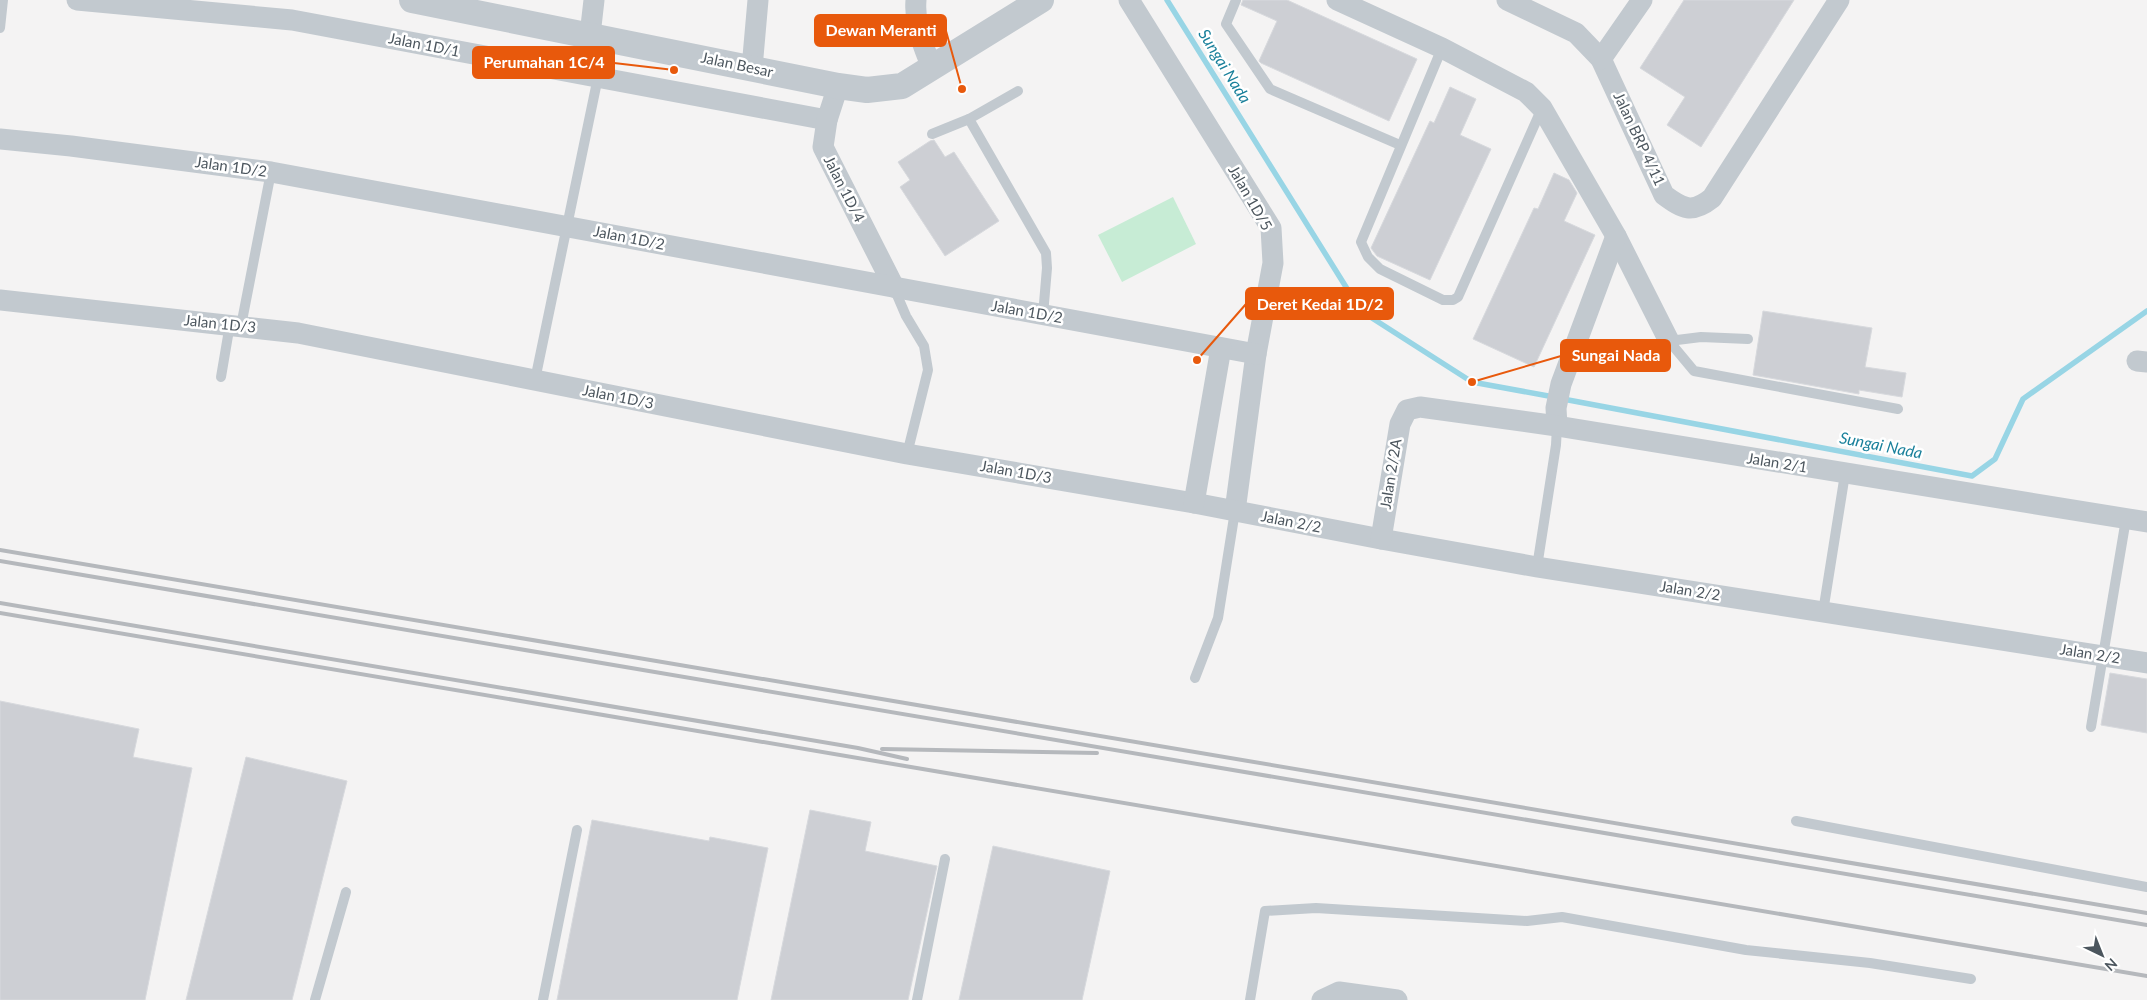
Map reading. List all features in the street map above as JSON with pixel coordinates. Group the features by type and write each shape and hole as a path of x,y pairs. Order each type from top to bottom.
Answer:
{"street":[{"name":"Jalan 1D/1","path":"77,0 292,20 827,120"},
{"name":"Jalan Besar","path":"412,0 443,2 590,35 838,86 867,90 902,86 1041,0"},
{"path":"590,35 594,0"},
{"path":"752,68 758,0"},
{"path":"916,0 915,14 918,33 932,68"},
{"name":"Jalan 1D/5","path":"1129,0 1271,228 1273,263 1256,354 1234,510"},
{"path":"1337,0 1442,48 1526,92 1542,108 1616,236 1669,340"},
{"name":"Jalan BRP 4/11","path":"1507,0 1576,33 1601,59 1664,195 1677,204 1689,209 1702,206 1712,198 1838,0"},
{"path":"1601,59 1642,0"},
{"name":"Jalan 1D/4","path":"838,86 827,120 823,147 894,287"},
{"name":"Jalan 1D/2","path":"0,139 71,146 271,172 1256,354"},
{"path":"1556,417 1561,384 1616,236"},
{"name":"Jalan 1D/3","path":"0,300 298,333 906,454 1234,510"},
{"path":"1194,503 1221,348"},
{"name":"Jalan 2/1","path":"1407,410 1420,407 1556,417 1845,474 2147,522"},
{"name":"Jalan 2/2A","path":"1381,539 1400,424 1407,410"},
{"name":"Jalan 2/2","path":"1234,510 1537,567 2147,663"},
{"path":"1322,1000 1339,992 1352,992 1397,1000"}],"lane":[{"path":"0,28 3,0"},
{"path":"1236,0 1226,24 1270,89 1400,145"},
{"path":"1442,48 1361,242 1368,257 1380,268 1443,300 1454,300 1458,297 1542,108"},
{"path":"534,380 598,78"},
{"path":"932,134 969,119 1018,91"},
{"path":"969,119 1046,253 1047,268 1042,315"},
{"path":"221,377 236,325 271,172"},
{"path":"894,287 906,316 924,346 928,370 906,454"},
{"path":"1669,340 1701,337 1748,340"},
{"path":"1669,340 1694,371 1898,410"},
{"path":"1537,567 1556,445 1556,417"},
{"path":"1823,612 1845,474"},
{"path":"1195,678 1218,618 1234,510"},
{"path":"2091,727 2126,519"},
{"path":"1796,820 2147,887"},
{"path":"543,1000 577,830"},
{"path":"917,1000 945,859"},
{"path":"315,1000 346,892"},
{"path":"1250,1000 1264,910 1316,908 1527,921 1562,917 1746,950 1870,963 1971,979"}],"green space":[{"path":"1173,197 1196,244 1122,282 1098,235"}],"building":[{"path":"1243,0 1287,0 1417,59 1389,121 1261,63 1259,61 1277,21 1241,5"},
{"path":"1684,0 1794,0 1701,147 1667,125 1685,97 1640,68"},
{"path":"1450,87 1476,99 1460,135 1491,149 1430,280 1377,256 1371,248 1430,121 1434,123"},
{"path":"934,140 945,157 954,152 999,221 945,256 900,187 910,180 898,162"},
{"path":"1554,173 1569,180 1577,193 1564,221 1595,235 1534,367 1473,339 1534,208 1538,209"},
{"path":"1763,311 1872,328 1865,367 1906,373 1902,397 1859,390 1859,394 1753,375"},
{"path":"2110,673 2147,679 2147,733 2101,725"},
{"path":"0,701 139,729 133,757 192,768 145,1000 0,1000"},
{"path":"246,757 347,781 292,1000 186,1000"},
{"path":"810,810 871,822 865,851 937,866 908,1000 771,1000"},
{"path":"592,820 709,841 710,837 768,848 737,1000 557,1000"},
{"path":"993,846 1110,871 1082,1000 959,1000"}],"waterway":[{"name":"Sungai Nada","path":"1167,0 1361,311 1472,382 1554,397"},
{"name":"Sungai Nada","path":"1563,399 1972,476 1995,459 2023,399 2147,311"}],"railway":[{"path":"0,550 2147,913"},
{"path":"0,561 2147,925"},
{"path":"0,603 858,748 907,759"},
{"path":"0,613 2147,976"},
{"path":"882,749 1097,753"}],"place":[{"name":"Perumahan 1C/4","path":"674,70"},
{"name":"Dewan Meranti","path":"962,89"},
{"name":"Deret Kedai 1D/2","path":"1197,360"},
{"name":"Sungai Nada","path":"1472,382"}]}
